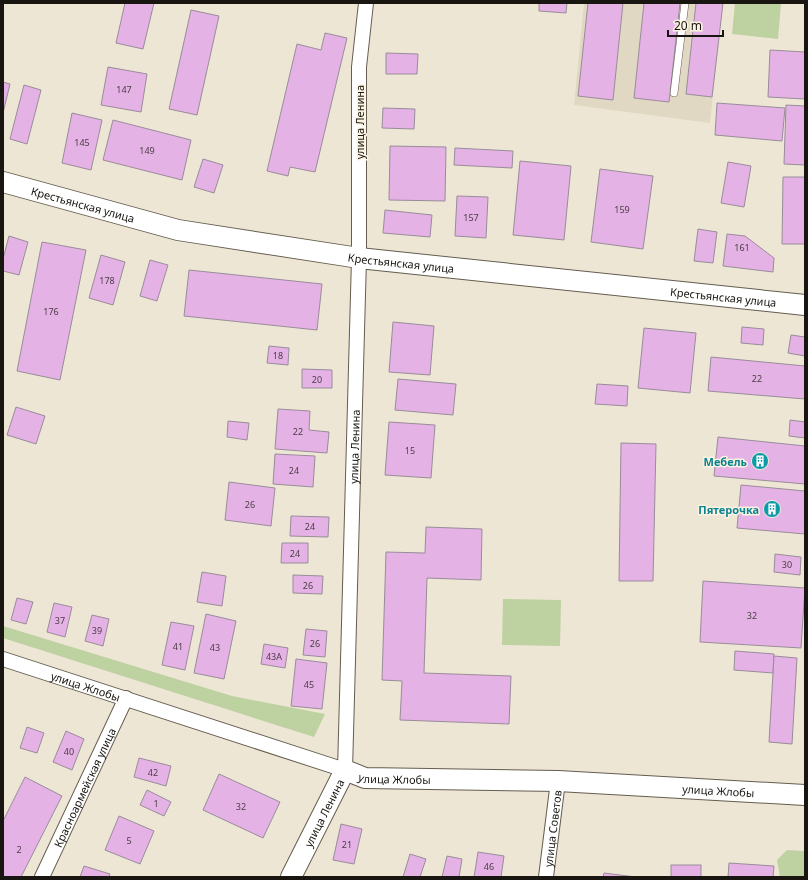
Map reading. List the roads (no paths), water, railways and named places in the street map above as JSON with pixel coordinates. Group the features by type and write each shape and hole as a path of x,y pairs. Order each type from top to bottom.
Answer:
{"street":[{"name":"улица Ленина","path":"291,877 345,770 359,258 359,67 366,3"},
{"name":"Крестьянская улица","path":"3,182 178,230 359,258 805,305"},
{"name":"улица Жлобы","path":"3,659 126,698 345,770 365,778 558,781 805,795"},
{"name":"Красноармейская улица","path":"42,877 126,698"},
{"name":"улица Советов","path":"546,877 558,781"}],"lane":[{"path":"674,93 685,3"}],"place":[{"name":"Мебель","path":"760,461"},
{"name":"Пятерочка","path":"772,509"}]}
